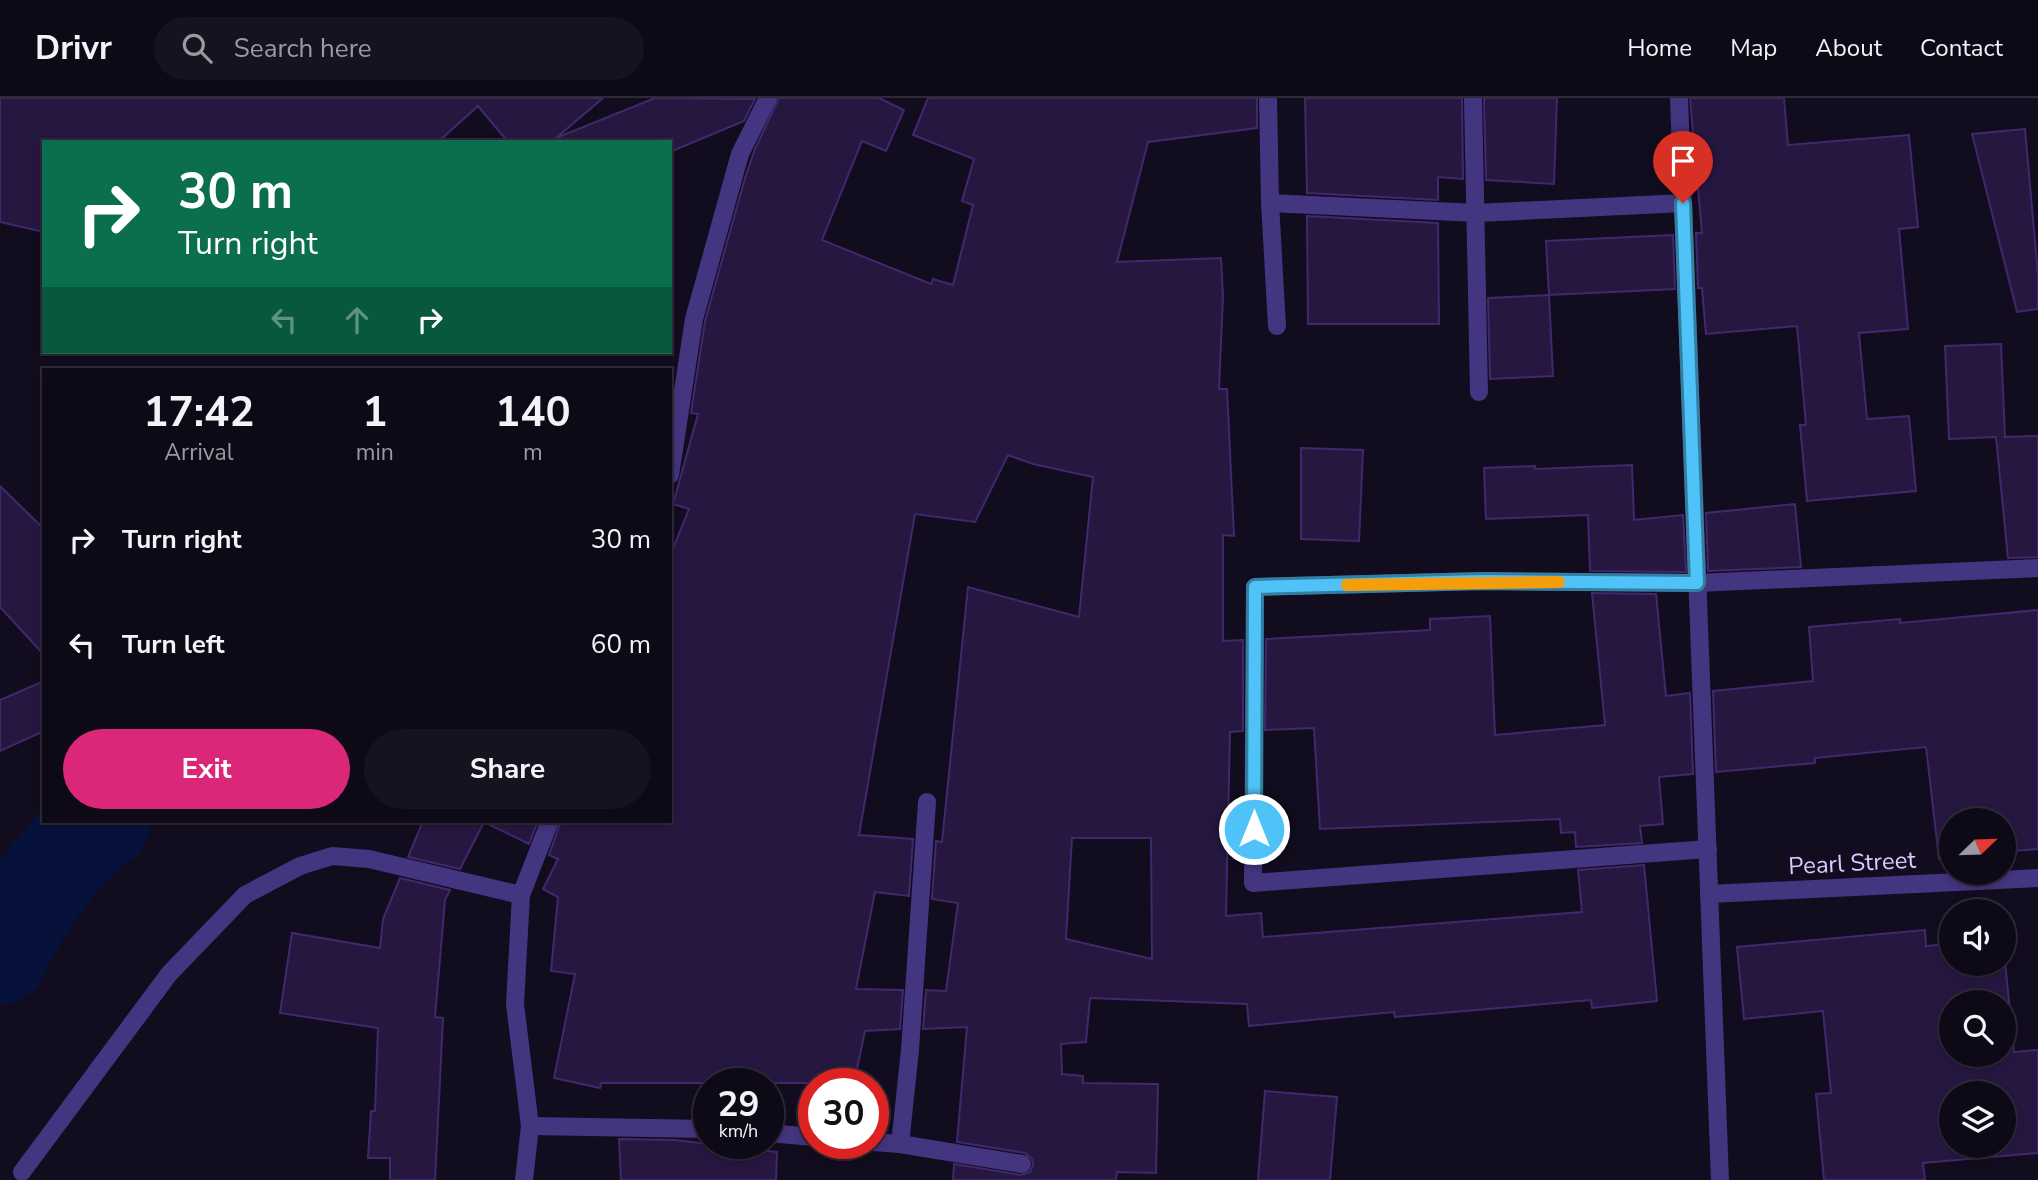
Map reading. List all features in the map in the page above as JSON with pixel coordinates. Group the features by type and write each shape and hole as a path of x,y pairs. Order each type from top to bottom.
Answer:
{"street":[{"path":"672,462 694,319 740,154 768,98"},
{"path":"1268,98 1270,203 1277,326"},
{"path":"1473,98 1479,392"},
{"path":"1679,98 1720,1180"},
{"path":"1270,203 1477,213 1683,203"},
{"path":"1708,849 1254,883 1255,587 1483,581 1697,583 2038,568"},
{"path":"900,1144 910,1050 927,802"},
{"path":"524,1180 530,1126 515,1004 521,895 549,823"},
{"path":"22,1172 170,974 245,895 300,866 332,856 369,859 521,895"},
{"name":"Pearl Street","path":"1709,894 2038,877"},
{"path":"530,1126 693,1129"},
{"path":"889,1143 1022,1164"}],"building":[{"path":"0,98 603,98 556,138 655,98 755,99 744,121 672,151 672,140 506,140 478,106 440,140 42,140 42,232 0,222"},
{"path":"779,98 879,98 904,110 886,151 862,141 822,240 931,284 933,279 953,285 973,205 962,201 974,159 913,135 928,98 1257,98 1257,128 1148,142 1117,262 1221,258 1223,296 1219,389 1227,389 1234,536 1223,535 1223,641 1243,640 1243,731 1230,732 1226,916 1261,913 1263,937 1582,912 1578,870 1644,865 1657,1001 1592,1008 1591,1000 1395,1017 1394,1012 1249,1026 1247,1004 1090,998 1086,1042 1061,1044 1062,1074 1083,1076 1083,1083 1158,1084 1156,1173 1117,1172 1116,1180 953,1180 954,1164 1021,1175 1030,1172 1033,1165 1032,1159 1025,1153 957,1142 967,1027 923,1029 926,990 946,991 958,903 932,899 936,841 942,842 968,587 1079,617 1093,477 1033,464 1008,455 975,522 915,514 859,835 913,839 909,896 875,892 856,989 903,990 900,1029 865,1031 857,1068 798,1068 798,1083 784,1083 784,1068 693,1068 693,1083 601,1083 600,1088 554,1078 575,974 551,971 558,897 543,889 558,859 549,855 560,823 672,823 672,551 689,509 673,504 698,414 691,413 705,321 745,178 755,149","holes":["1072,838 1151,838 1152,959 1066,939"]},
{"path":"1305,98 1462,98 1463,179 1438,177 1438,200 1307,193"},
{"path":"1484,98 1557,98 1554,184 1486,180"},
{"path":"1690,98 1784,98 1788,145 1909,135 1918,227 1899,229 1908,329 1859,333 1867,419 1909,416 1916,491 1807,501 1800,425 1806,425 1797,326 1706,334 1702,288 1698,288 1696,233 1702,233"},
{"path":"2025,129 2038,275 2038,309 2017,312 1972,134"},
{"path":"1307,216 1438,223 1439,324 1308,324"},
{"path":"1673,235 1675,289 1549,295 1546,241"},
{"path":"1549,295 1553,376 1490,379 1488,298"},
{"path":"2001,344 2005,437 2038,436 2038,557 2008,558 1996,437 1949,439 1945,346"},
{"path":"1301,448 1363,450 1359,541 1301,539"},
{"path":"1632,465 1634,520 1683,515 1686,572 1590,571 1588,515 1486,519 1484,468"},
{"path":"0,486 42,527 42,653 0,607"},
{"path":"1795,504 1801,567 1708,571 1706,513"},
{"path":"1592,593 1656,594 1666,696 1690,693 1693,774 1659,777 1663,824 1640,826 1642,843 1576,847 1575,832 1561,833 1560,819 1320,829 1314,728 1265,730 1266,639 1430,630 1430,619 1490,616 1495,735 1605,725"},
{"path":"2038,610 2038,849 2016,851 2016,808 1939,808 1939,859 1926,747 1815,758 1815,763 1716,772 1713,691 1813,681 1809,627 1900,619 1900,623"},
{"path":"42,682 42,732 0,751 0,700"},
{"path":"422,823 483,823 460,869 408,857"},
{"path":"486,823 537,823 529,844"},
{"path":"400,878 450,890 445,900 435,1017 443,1018 435,1180 390,1180 390,1158 368,1158 371,1111 375,1111 378,1028 280,1013 292,933 380,948 383,919"},
{"path":"1925,930 1926,946 1939,945 1939,976 2006,976 2008,990 1939,990 1939,1067 2016,1067 2016,1052 2038,1050 2038,1153 2016,1155 2016,1081 1939,1081 1939,1158 1980,1158 1923,1163 1925,1180 1824,1180 1816,1094 1831,1093 1823,1011 1744,1019 1737,947"},
{"path":"1265,1091 1337,1097 1330,1180 1258,1180"},
{"path":"619,1139 693,1142 693,1159 777,1159 776,1180 621,1180"}],"waterway":[{"path":"0,956 18,920 44,882 73,848 100,823"}],"slow traffic":[{"path":"1347,585 1559,582"}],"route":[{"path":"1254,829 1255,587 1483,581 1697,583 1683,203"}]}
